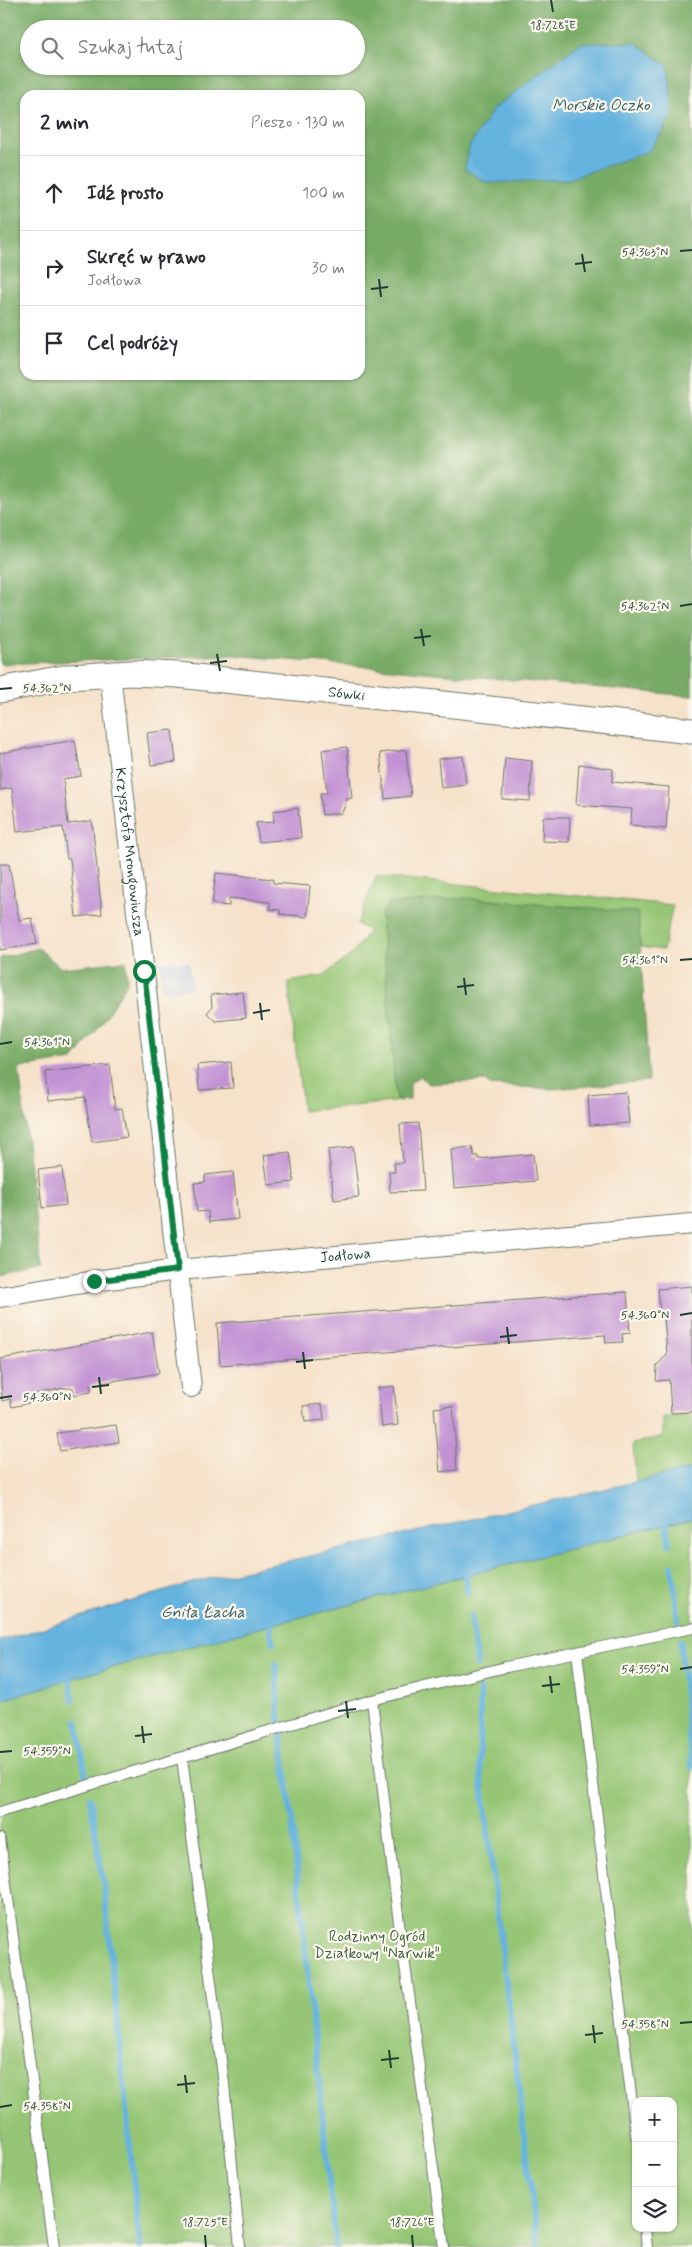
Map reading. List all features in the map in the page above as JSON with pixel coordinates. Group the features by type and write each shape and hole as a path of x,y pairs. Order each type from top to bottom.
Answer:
{"street":[{"name":"Sówki","path":"0,690 69,677 110,674 178,675 692,731"},
{"name":"Krzysztofa Mrongowiusza","path":"110,674 190,1387"},
{"name":"Jodłowa","path":"0,1297 94,1281 178,1270 692,1224"}],"lane":[{"path":"0,1812 372,1700 506,1666 692,1628"},
{"path":"577,1652 632,2103"},
{"path":"372,1700 398,1915 444,2247"},
{"path":"182,1758 224,2084 240,2247"},
{"path":"0,1839 54,2247"},
{"path":"645,2232 647,2247"}],"shaded area":[{"path":"159,961 189,962 192,989 162,991"}],"green space":[{"path":"0,0 692,0 692,696 233,655 0,664","holes":["527,84 470,145 494,108"]},
{"path":"376,876 673,905 663,950 640,947 638,912 381,915 396,1099 401,1101 303,1111 288,982 323,976 352,954 369,931 357,924"},
{"path":"465,898 638,912 649,1081 552,1089 489,1085 486,1081 428,1084 420,1076 410,1083 410,1100 396,1099 381,915 389,904"},
{"path":"38,948 61,968 126,961 127,983 100,1026 73,1060 19,1068 41,1269 0,1277 0,958"},
{"path":"692,1415 692,1469 636,1482 633,1444 663,1436 663,1418"},
{"name":"Rodzinny Ogród Działkowy \"Narwik\"","path":"692,1518 692,2247 0,2247 0,1701 70,1679 270,1625"}],"water":[{"name":"Morskie Oczko","path":"581,43 636,43 668,66 673,115 649,151 569,179 487,183 465,169 470,145 494,108"},
{"name":"Gniła Łacha","path":"692,1469 692,1518 270,1625 70,1679 0,1701 0,1641 195,1582"}],"building":[{"path":"172,730 176,762 151,765 147,733"},
{"path":"75,740 81,776 63,779 68,824 92,821 102,914 76,917 70,859 67,859 63,827 17,832 12,788 0,790 0,753"},
{"path":"347,747 352,798 347,799 342,813 322,815 320,793 327,793 322,750"},
{"path":"406,750 411,796 385,799 380,753"},
{"path":"463,756 466,785 441,788 438,759"},
{"path":"505,758 532,761 530,801 502,799"},
{"path":"579,764 613,769 612,782 669,787 666,829 630,825 632,809 576,805"},
{"path":"298,808 301,838 259,842 256,823 274,822 273,811"},
{"path":"543,817 570,817 569,842 542,841"},
{"path":"0,864 9,864 19,920 32,918 37,944 0,950"},
{"path":"216,873 273,879 273,883 310,886 307,917 280,914 280,910 270,909 270,902 229,898 229,906 212,904"},
{"path":"243,992 246,1018 215,1021 207,1013 212,1007 211,995"},
{"path":"231,1062 233,1088 199,1090 197,1065"},
{"path":"110,1065 115,1109 122,1108 127,1137 92,1142 85,1097 48,1101 45,1072"},
{"path":"626,1092 629,1123 590,1126 588,1095"},
{"path":"418,1123 423,1191 390,1192 389,1172 395,1172 394,1163 403,1163 400,1124"},
{"path":"353,1147 359,1197 334,1200 328,1150"},
{"path":"472,1147 474,1156 478,1156 478,1159 533,1154 536,1181 454,1188 451,1149"},
{"path":"290,1152 294,1182 268,1185 264,1155"},
{"path":"62,1167 66,1205 42,1208 38,1170"},
{"path":"233,1172 238,1219 209,1222 208,1211 197,1212 194,1183 205,1182 205,1175"},
{"path":"692,1286 692,1412 671,1413 669,1380 656,1381 657,1366 667,1354 664,1315 660,1315 658,1289"},
{"path":"627,1292 630,1333 622,1334 623,1342 606,1343 605,1335 220,1365 217,1323"},
{"path":"152,1332 159,1373 90,1385 91,1392 74,1395 73,1388 64,1388 27,1396 29,1403 12,1407 10,1399 2,1401 0,1359"},
{"path":"394,1386 398,1425 382,1427 378,1388"},
{"path":"322,1404 324,1420 305,1422 303,1406"},
{"path":"453,1406 457,1470 440,1472 434,1408"},
{"path":"116,1425 119,1442 60,1451 57,1433"}],"waterway":[{"path":"666,1523 669,1544"},
{"path":"672,1566 678,1621"},
{"path":"465,1575 468,1593"},
{"path":"471,1616 477,1665"},
{"path":"270,1625 273,1643"},
{"path":"680,1641 692,1767"},
{"path":"276,1664 279,1720"},
{"path":"70,1679 73,1700"},
{"path":"480,1690 480,1767 538,2247"},
{"path":"77,1721 86,1778"},
{"path":"281,1735 292,1821 336,2247"},
{"path":"90,1798 104,1886 140,2247"}],"route":[{"path":"94,1281 178,1270 144,971"}]}
